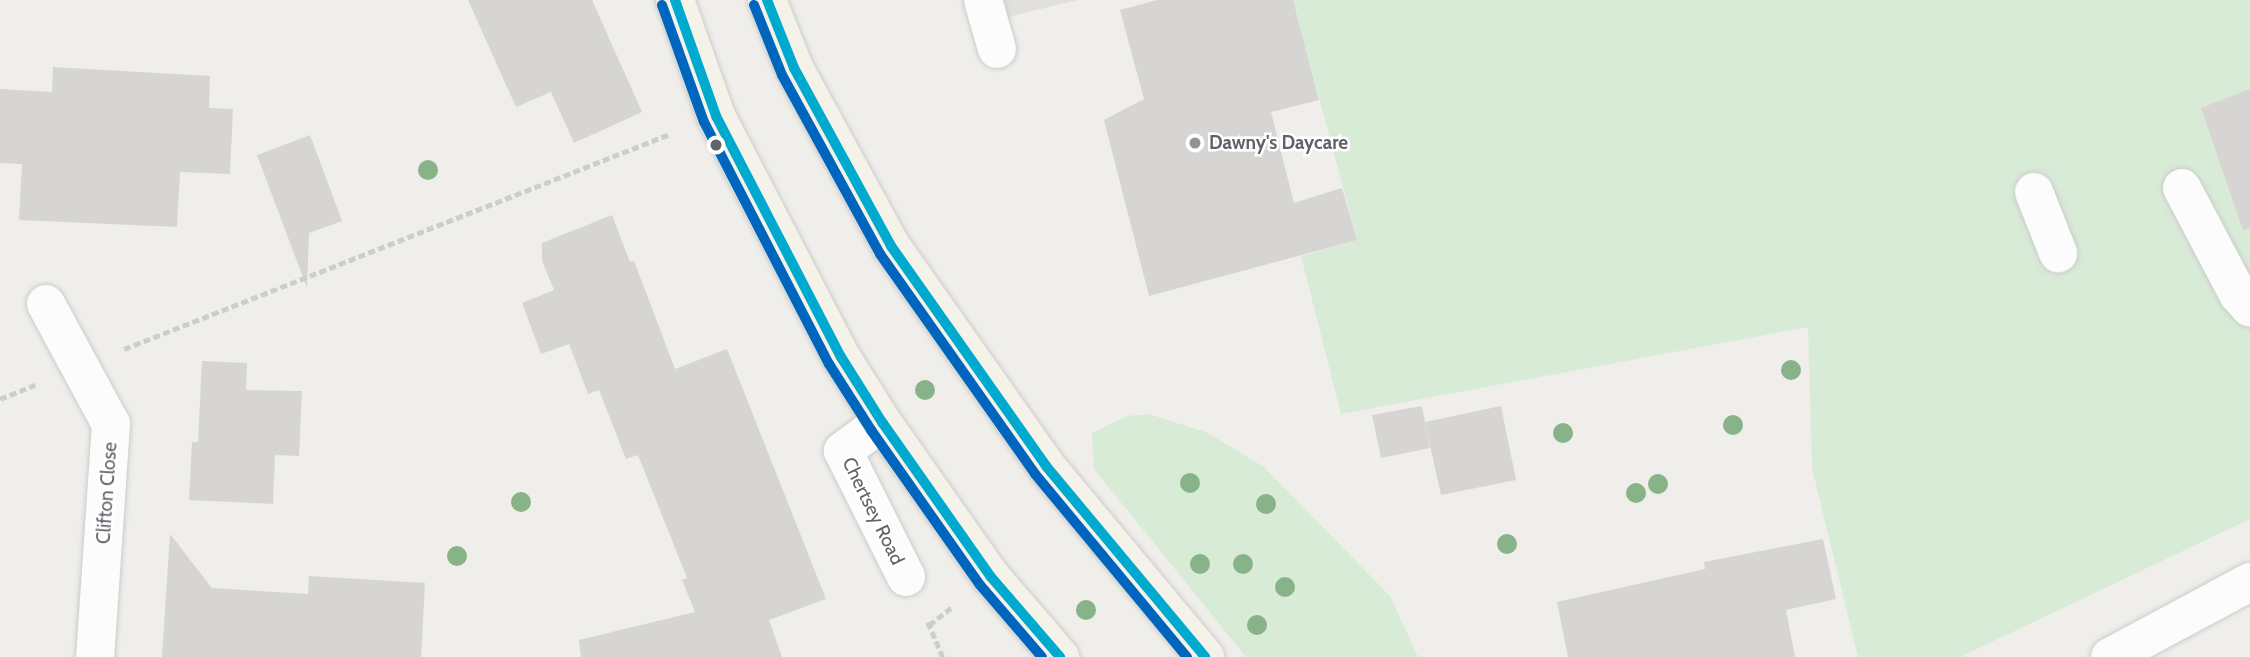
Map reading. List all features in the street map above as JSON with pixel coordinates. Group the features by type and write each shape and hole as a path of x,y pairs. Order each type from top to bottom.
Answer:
{"main road":[{"path":"675,0 716,116 841,357 882,422 990,577 1060,657"},
{"path":"767,0 794,68 891,246 1046,466 1205,657"}],"street":[{"path":"983,0 998,49"},
{"path":"2182,188 2238,294 2250,308"},
{"path":"2034,192 2058,253"},
{"name":"Clifton Close","path":"46,304 111,424 94,657"},
{"name":"Chertsey Road","path":"882,422 843,451 906,578"},
{"path":"2110,657 2250,582"}],"path":[{"path":"0,399 716,116"},
{"path":"943,657 929,625 957,603"}],"shaded area":[{"path":"1004,0 1078,0 1008,17"}],"green space":[{"path":"1293,0 2250,0 2250,519 1960,657 1858,657 1812,468 1808,327 1341,414 1301,256 1357,240"},
{"path":"1149,414 1208,433 1264,467 1390,596 1418,657 1246,657 1094,469 1092,433 1127,416"}],"building":[{"path":"468,0 592,0 642,112 574,143 551,92 516,107"},
{"name":"Dawny's Daycare","path":"1157,0 1293,0 1319,100 1271,112 1294,203 1342,188 1357,240 1149,296 1104,120 1144,99 1120,10"},
{"path":"53,67 210,76 209,108 233,109 230,174 180,172 177,227 19,220 22,164 0,163 0,89 52,92"},
{"path":"2250,89 2250,228 2243,230 2201,108"},
{"path":"310,135 342,221 309,233 307,288 257,155"},
{"path":"612,215 630,262 634,261 675,369 727,349 826,599 769,620 782,657 581,657 579,640 695,612 682,580 687,578 638,455 626,459 599,390 588,394 569,344 541,354 522,303 554,290 542,261 542,243"},
{"path":"202,361 247,363 246,390 302,391 299,456 275,455 273,504 189,500 192,442 198,442"},
{"path":"1422,406 1430,448 1381,458 1372,415"},
{"path":"1501,406 1516,480 1441,495 1425,422"},
{"path":"170,534 212,588 308,594 309,576 425,583 421,657 162,657"},
{"path":"1823,539 1836,599 1786,610 1795,657 1568,657 1557,602 1705,569 1704,562"}],"transit line":[{"path":"675,0 716,116 841,357 882,422 991,577 1060,657"},
{"path":"767,0 794,68 891,246 1046,466 1205,657"},
{"path":"662,5 704,122 829,364 871,430 980,585 1042,657"},
{"path":"754,5 782,75 880,254 1035,474 1187,657"}],"place":[{"name":"Dawny's Daycare","path":"1195,143"}]}
